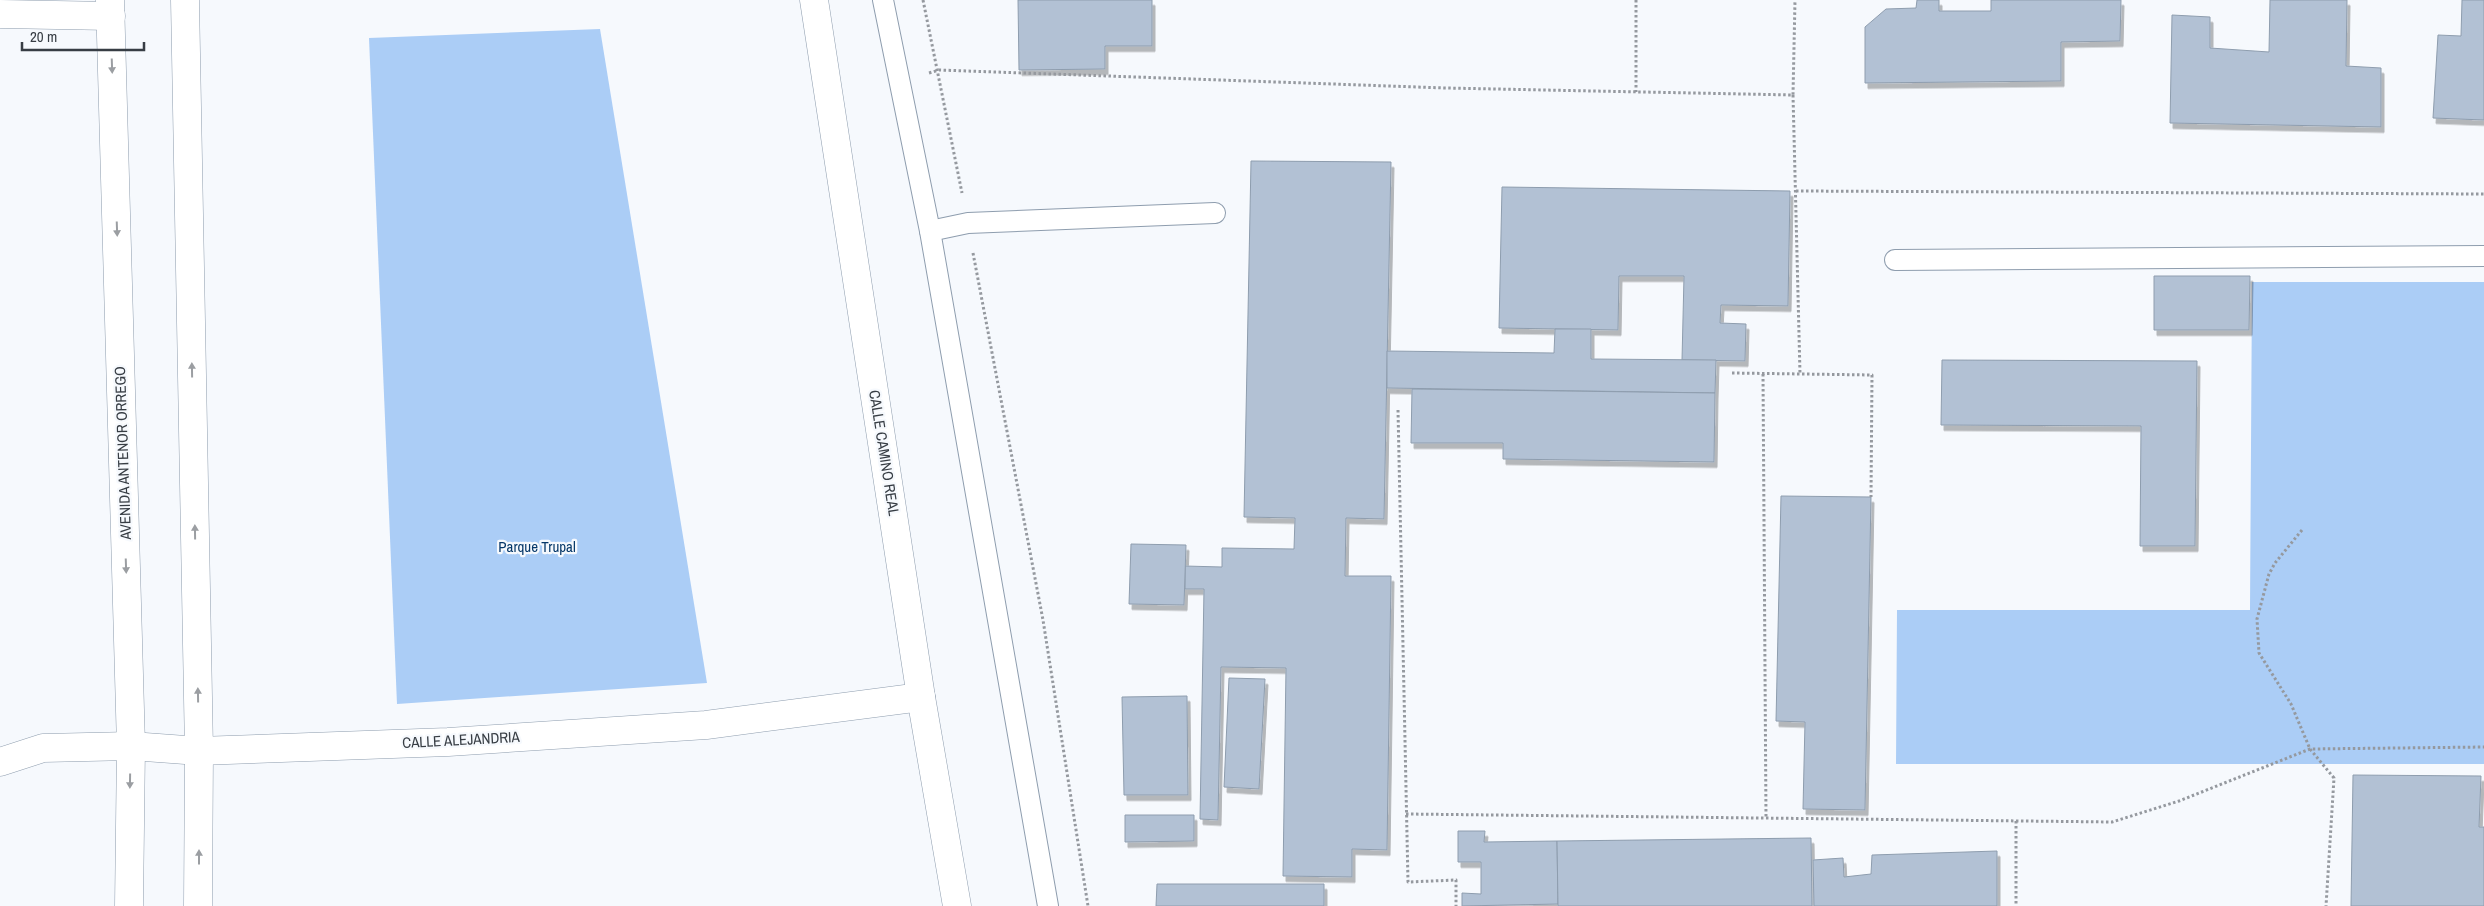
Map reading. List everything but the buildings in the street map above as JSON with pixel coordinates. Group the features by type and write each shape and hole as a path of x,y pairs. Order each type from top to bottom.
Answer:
{"street":[{"path":"185,0 199,751 198,906"},
{"name":"CALLE CAMINO REAL","path":"814,0 921,697 957,906"},
{"path":"0,14 110,8"},
{"name":"AVENIDA ANTENOR ORREGO","path":"110,8 131,746 129,906"},
{"name":"CALLE ALEJANDRIA","path":"0,762 44,748 131,746 199,751 448,742 706,725 921,697"}],"lane":[{"path":"883,0 930,231 1048,906"},
{"path":"930,231 968,223 1216,213"},
{"path":"1895,260 2484,256"}],"path":[{"path":"923,0 968,223 1043,620 1088,906"},
{"path":"1636,0 1636,92"},
{"path":"1795,0 1794,95 1800,374"},
{"path":"899,80 938,70 1445,88 1794,95"},
{"path":"1796,191 2484,194"},
{"path":"1732,374 1872,375 1871,497"},
{"path":"1763,374 1766,818"},
{"path":"1398,410 1408,882 1456,880 1456,906"},
{"path":"2302,530 2274,563 2269,574 2257,619 2259,653 2291,704 2310,749 2334,778 2326,906"},
{"path":"1406,814 2112,822 2178,801 2310,749 2484,747"},
{"path":"2016,821 2016,906"}],"green space":[{"name":"Parque Trupal","path":"600,29 707,683 397,704 369,38"},
{"path":"2252,282 2484,282 2484,764 1896,764 1897,610 2250,610"}]}
